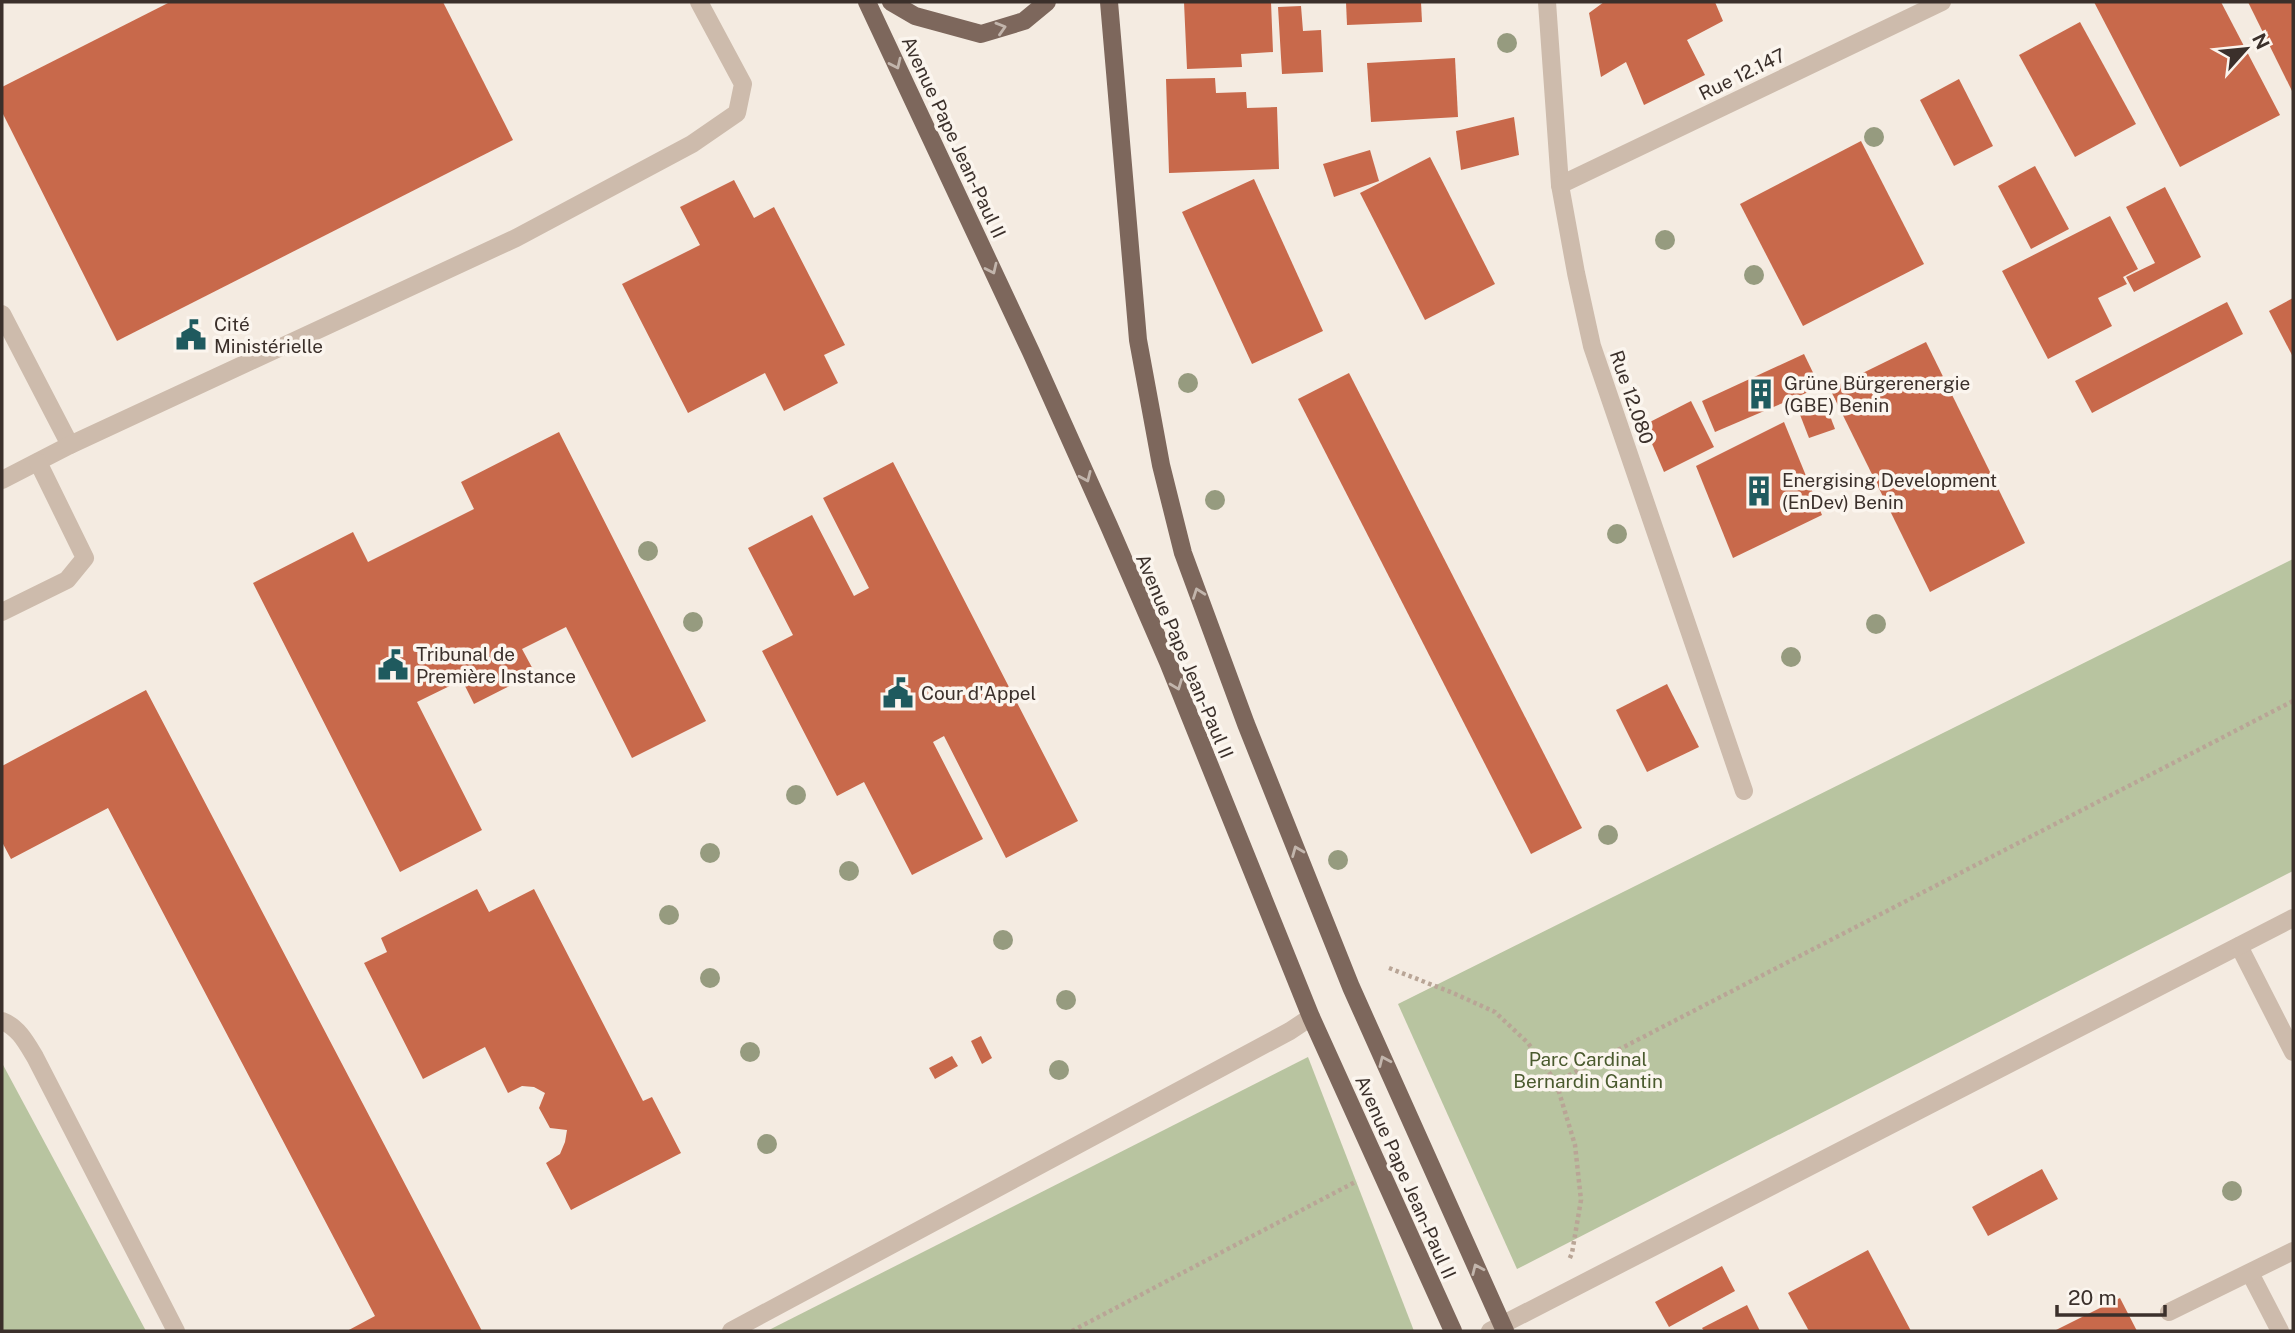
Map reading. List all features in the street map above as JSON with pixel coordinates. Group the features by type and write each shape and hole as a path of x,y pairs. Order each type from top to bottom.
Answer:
{"main road":[{"name":"Avenue Pape Jean-Paul II","path":"867,2 1031,352 1114,539 1168,662 1311,1017 1453,1331"},
{"path":"891,2 915,16 981,34 1024,21 1046,2"},
{"name":"Avenue Pape Jean-Paul II","path":"1109,2 1138,340 1161,465 1183,553 1246,724 1351,987 1499,1329"}],"street":[{"path":"2,480 70,445 516,238 692,144 737,113 743,84 699,2"},
{"name":"Rue 12.080","path":"1547,2 1560,185 1592,346 1744,791"},
{"name":"Rue 12.147","path":"1560,185 1942,2"},
{"path":"2,314 70,445"},
{"path":"2,612 67,580 85,558 38,462"},
{"path":"1499,1329 2293,918"},
{"path":"2239,946 2293,1052"},
{"path":"732,1331 1290,1031 1311,1017"},
{"path":"2,1021 23,1037 35,1057 176,1331"},
{"path":"2169,1312 2293,1251"},
{"path":"2250,1273 2280,1331"}],"path":[{"path":"1556,1082 2293,701"},
{"path":"1389,968 1453,992 1495,1012 1528,1043 1556,1082 1575,1145 1581,1200 1572,1253 1551,1300"},
{"path":"1072,1331 1380,1169"}],"green space":[{"name":"Parc Cardinal Bernardin Gantin","path":"2293,559 2293,871 1517,1269 1398,1004"},
{"path":"1308,1057 1414,1331 767,1331"},
{"path":"2,1063 146,1331 2,1331"}],"building":[{"path":"170,2 443,2 513,140 117,341 2,112 2,87"},
{"path":"1184,2 1271,2 1273,52 1241,54 1242,67 1187,69"},
{"path":"1346,2 1421,2 1422,22 1347,25"},
{"path":"1604,2 1715,2 1723,21 1687,40 1705,75 1644,105 1626,62 1601,77 1589,13"},
{"path":"2094,2 2221,2 2280,115 2180,167"},
{"path":"2248,2 2293,2 2293,93"},
{"path":"1301,6 1303,31 1321,30 1323,72 1282,74 1278,7"},
{"path":"2080,22 2136,124 2075,157 2019,55"},
{"path":"1455,58 1458,117 1371,122 1367,63"},
{"path":"1215,78 1216,93 1246,92 1247,108 1277,107 1279,169 1169,173 1166,79"},
{"path":"1959,79 1993,146 1954,166 1920,100"},
{"path":"1514,117 1519,155 1461,170 1456,131"},
{"path":"1861,141 1924,264 1803,326 1740,204"},
{"path":"1370,150 1379,181 1334,197 1323,164"},
{"path":"1430,157 1495,284 1425,320 1360,193"},
{"path":"2035,166 2069,229 2031,249 1998,186"},
{"path":"1254,179 1323,331 1252,364 1182,212"},
{"path":"734,180 754,218 774,207 845,345 824,355 838,383 784,411 765,373 688,413 622,284 700,245 680,207"},
{"path":"2165,187 2201,257 2134,292 2126,277 2155,263 2126,207"},
{"path":"2110,216 2138,269 2123,277 2127,284 2098,298 2112,326 2048,359 2002,271"},
{"path":"2293,298 2293,357 2269,311"},
{"path":"2227,302 2243,334 2092,413 2075,381"},
{"path":"1926,342 2025,543 1930,592 1830,389"},
{"name":"Grüne Bürgerenergie (GBE) Benin","path":"1804,354 1820,387 1715,432 1702,401"},
{"path":"1349,373 1582,828 1531,854 1298,399"},
{"path":"1822,395 1835,429 1809,438 1797,407"},
{"path":"1691,401 1714,447 1664,472 1644,425"},
{"name":"Energising Development (EnDev) Benin","path":"1784,422 1822,515 1733,558 1696,466"},
{"name":"Tribunal de Première Instance","path":"559,432 706,721 632,758 566,627 522,649 535,673 474,704 462,680 417,702 482,830 400,872 253,583 353,532 368,562 474,509 461,482"},
{"name":"Cour d'Appel","path":"893,462 1078,821 1006,858 944,736 933,742 983,839 912,875 864,782 837,796 762,651 793,635 748,548 812,515 854,596 869,588 823,498"},
{"path":"1667,684 1699,747 1647,772 1616,710"},
{"path":"146,690 482,1331 347,1331 375,1316 108,808 11,859 2,842 2,766"},
{"path":"477,889 489,912 534,889 643,1101 652,1097 681,1153 571,1210 546,1163 560,1154 567,1130 550,1128 539,1108 545,1093 534,1087 522,1086 508,1093 485,1047 423,1079 364,963 387,952 381,938"},
{"path":"981,1036 992,1058 982,1064 971,1041"},
{"path":"952,1056 958,1066 935,1079 929,1068"},
{"path":"2042,1169 2058,1199 1988,1236 1972,1207"},
{"path":"1868,1250 1911,1331 1809,1331 1788,1293"},
{"path":"1722,1266 1735,1291 1669,1327 1655,1302"},
{"path":"2120,1298 2137,1331 2054,1331"},
{"path":"1747,1305 1760,1331 1704,1331 1702,1328"}],"place":[{"name":"Cité Ministérielle","path":"191,335"},
{"name":"Grüne Bürgerenergie (GBE) Benin","path":"1761,394"},
{"name":"Energising Development (EnDev) Benin","path":"1759,491"},
{"name":"Tribunal de Première Instance","path":"393,665"},
{"name":"Cour d'Appel","path":"898,693"}]}
